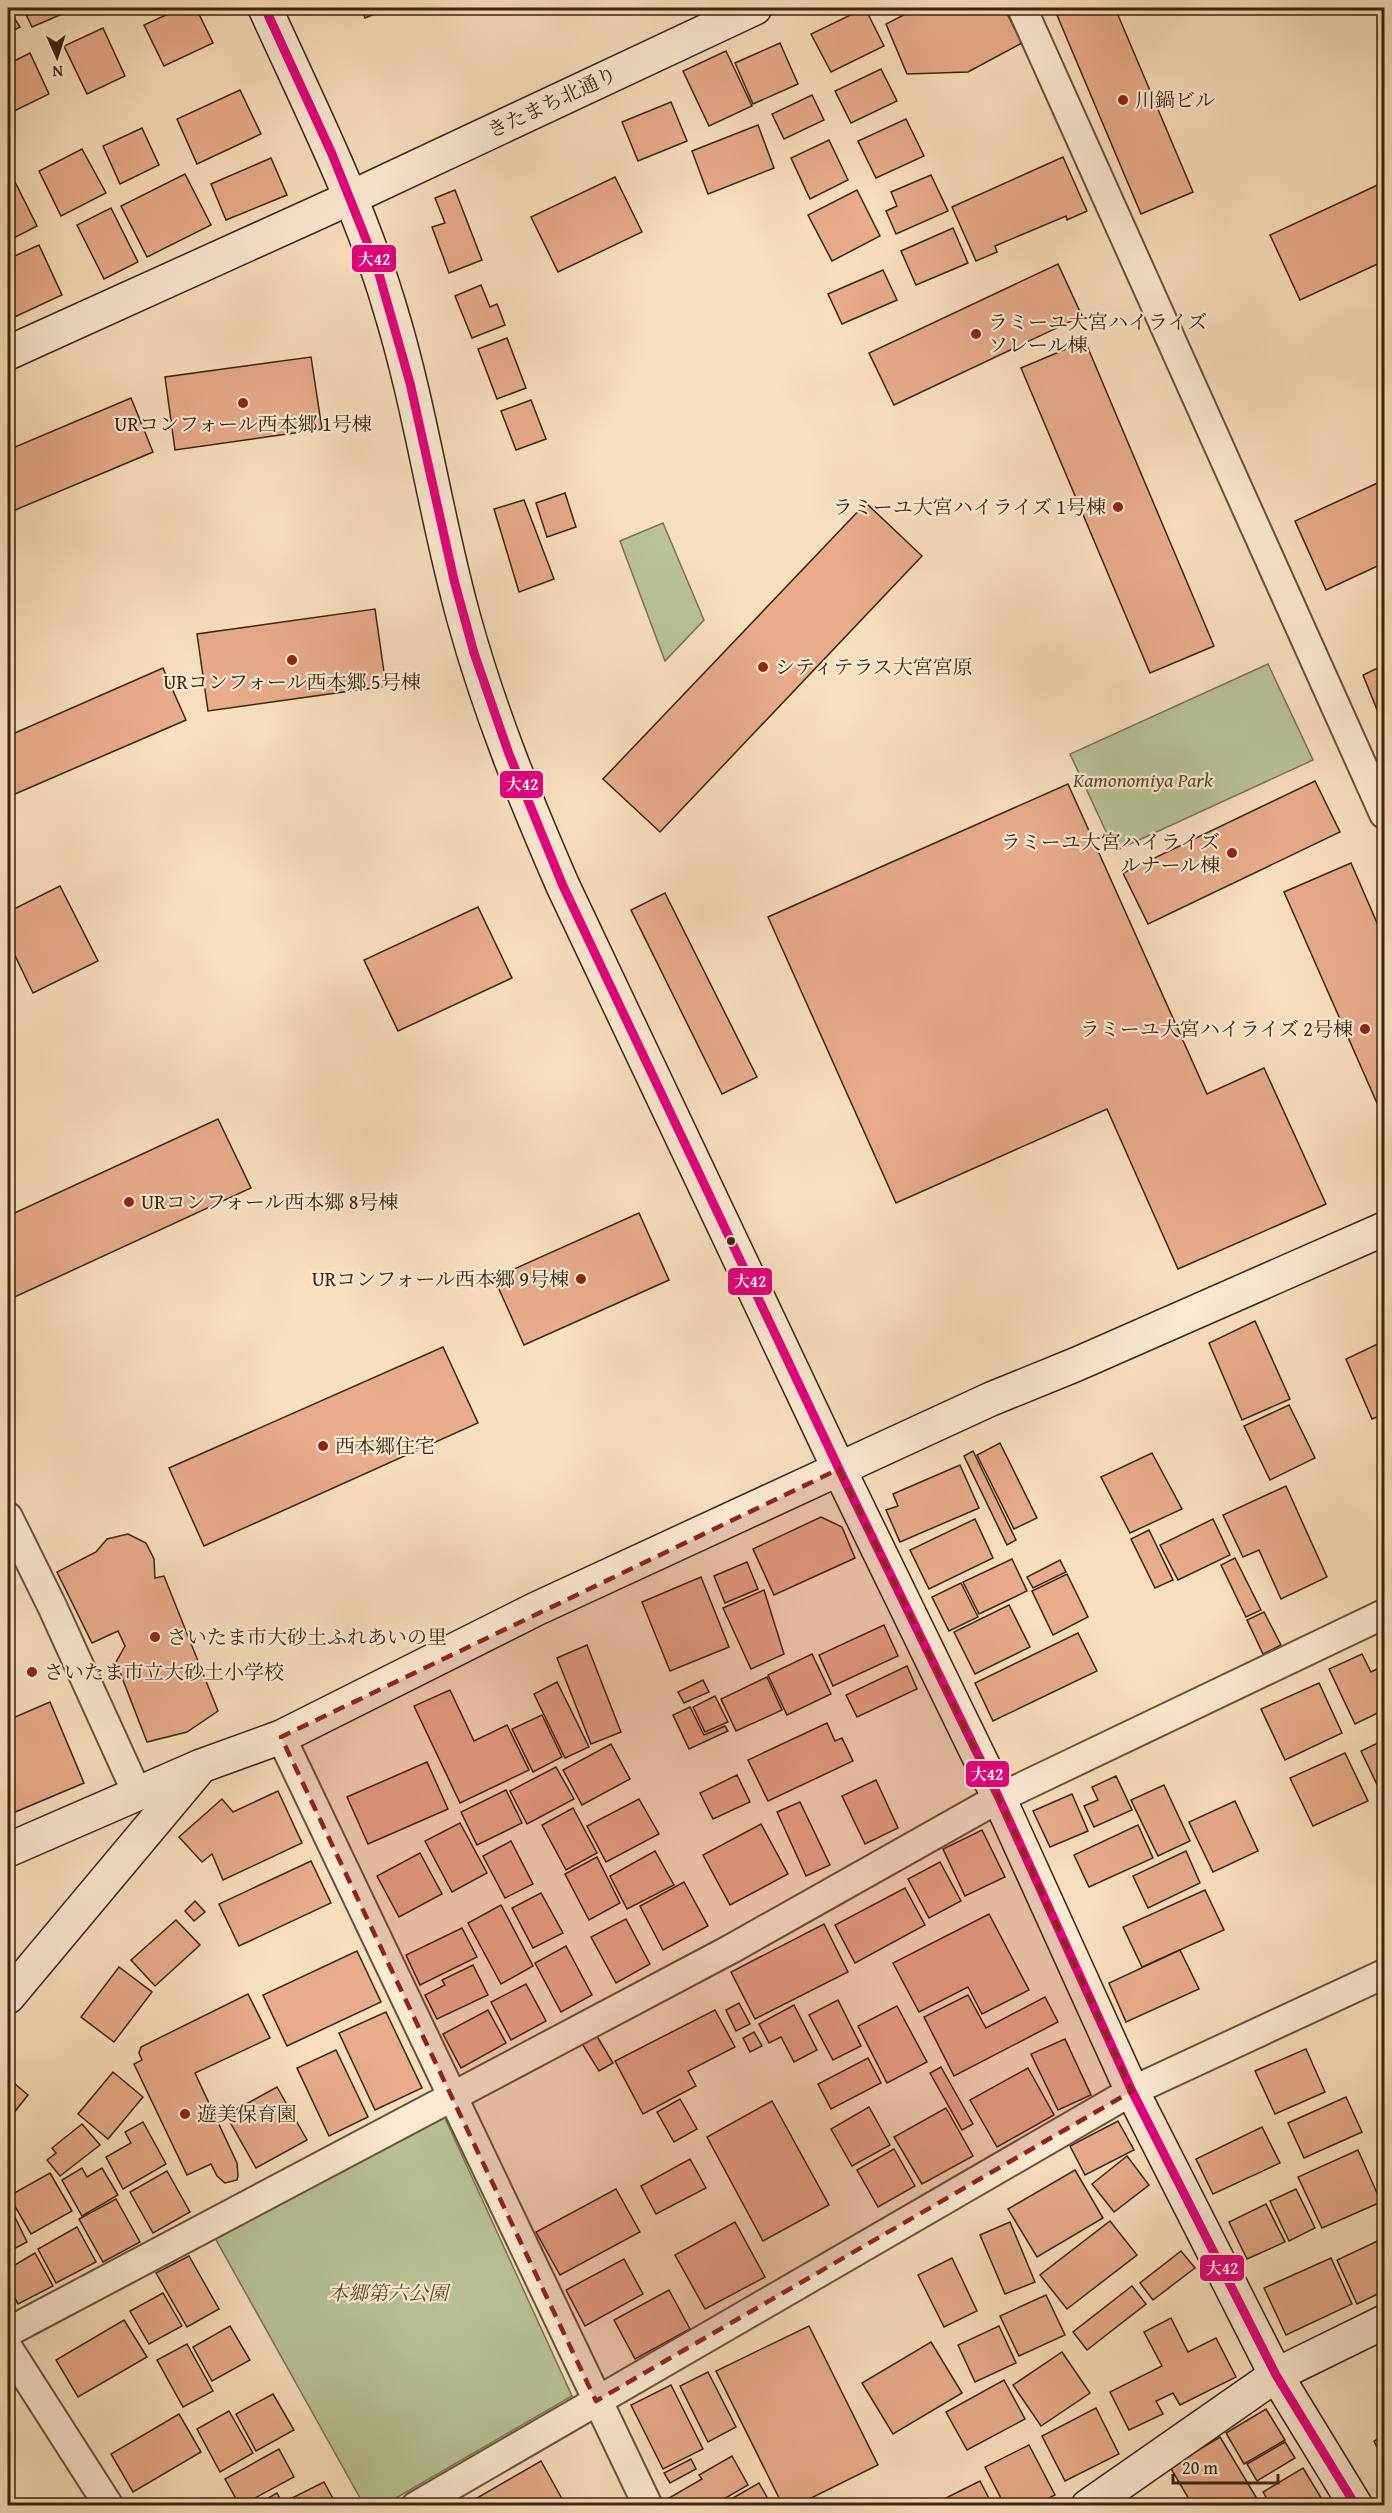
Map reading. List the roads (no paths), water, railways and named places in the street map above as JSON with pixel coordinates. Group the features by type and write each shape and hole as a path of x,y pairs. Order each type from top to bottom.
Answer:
{"street":[{"path":"265,8 350,198 389,303 464,619 502,737 525,798 571,903 839,1469 999,1798 1132,2091 1276,2375 1356,2505"},
{"name":"きたまち北通り","path":"8,353 350,198 755,8"},
{"path":"1023,8 1384,814"},
{"path":"8,1850 201,1766 281,1737 536,1609 839,1469 991,1399 1077,1364 1384,1229"},
{"path":"8,1517 52,1606 137,1793"},
{"path":"8,2332 730,1949 999,1798 1384,1614"},
{"path":"281,1737 596,2401 648,2505"},
{"path":"8,1997 201,1766"},
{"path":"416,2505 1132,2091 1384,1974"},
{"path":"1088,2505 1276,2375 1384,2322"},
{"path":"8,2348 109,2505"}],"place":[{"name":"川鍋ビル","path":"1123,100"},
{"name":"ラミーユ大宮ハイライズ ソレール棟","path":"976,334"},
{"name":"URコンフォール西本郷 1号棟","path":"243,403"},
{"name":"ラミーユ大宮ハイライズ 1号棟","path":"1118,507"},
{"name":"URコンフォール西本郷 5号棟","path":"292,660"},
{"name":"シティテラス大宮宮原","path":"763,667"},
{"name":"ラミーユ大宮ハイライズ ルナール棟","path":"1232,853"},
{"name":"ラミーユ大宮ハイライズ 2号棟","path":"1365,1029"},
{"name":"URコンフォール西本郷 8号棟","path":"129,1202"},
{"name":"URコンフォール西本郷 9号棟","path":"581,1279"},
{"name":"西本郷住宅","path":"323,1446"},
{"name":"さいたま市大砂土ふれあいの里","path":"155,1637"},
{"name":"さいたま市立大砂土小学校","path":"32,1672"},
{"name":"遊美保育園","path":"185,2114"}],"park label":[{"name":"Kamonomiya Park","path":"1143,780"},
{"name":"本郷第六公園","path":"388,2293"}]}
